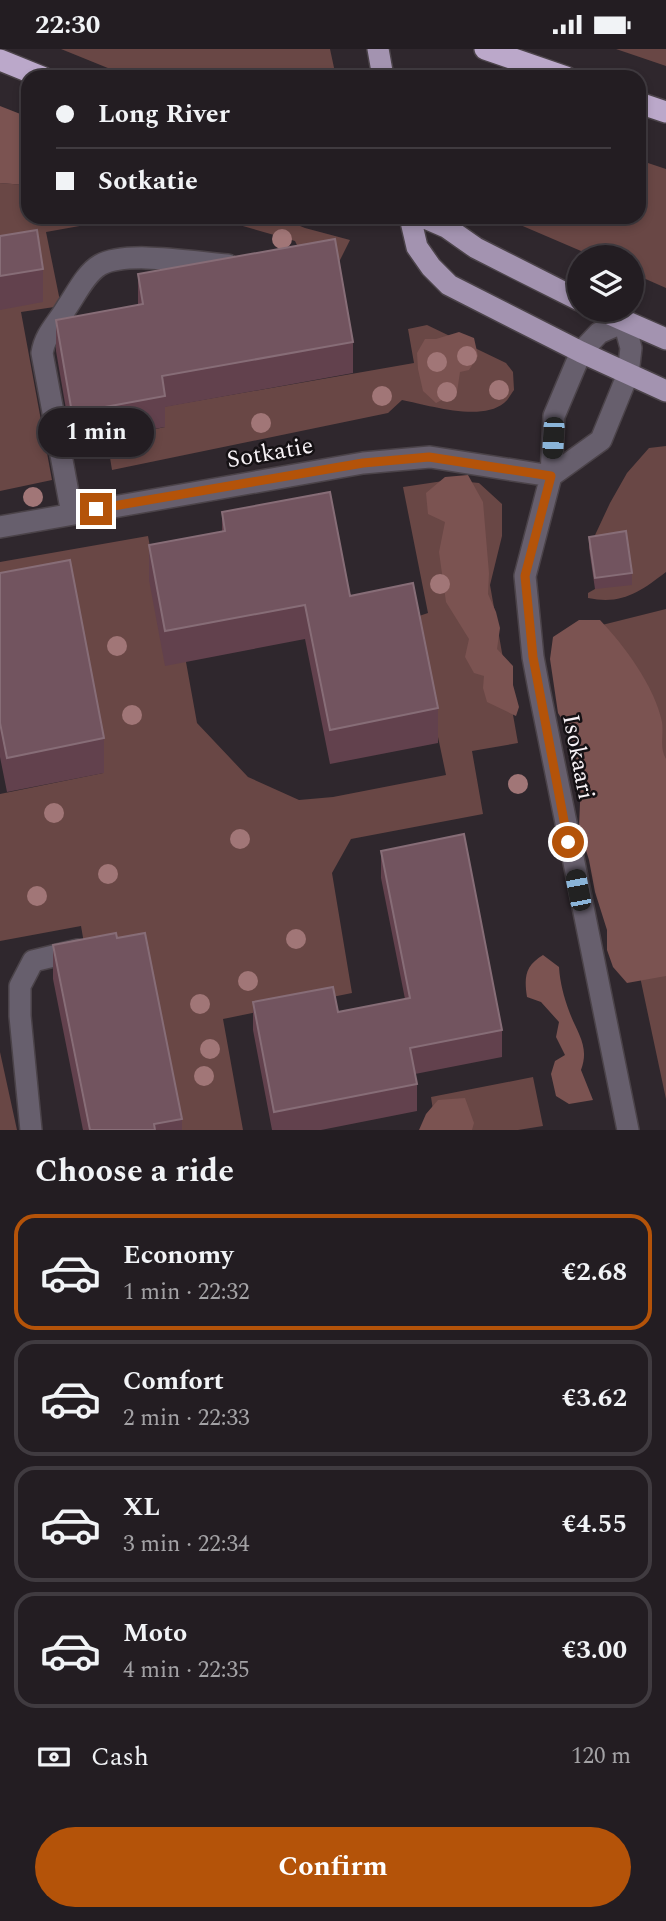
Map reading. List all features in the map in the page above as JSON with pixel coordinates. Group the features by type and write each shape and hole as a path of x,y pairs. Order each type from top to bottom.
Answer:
{"highway":[{"path":"485,49 546,70"},
{"path":"0,60 25,70"},
{"path":"646,105 666,112"}],"main road":[{"path":"378,49 382,70"},
{"path":"412,224 417,247 431,267 449,285 581,352 666,391"},
{"path":"439,224 476,248 567,294"},
{"path":"624,322 666,339"}],"street":[{"path":"72,514 42,353 44,339 57,324 79,288 99,265 123,257 248,267"},
{"name":"Isokaari","path":"624,322 599,333 581,352 554,417 551,476 525,576 533,657 628,1130"},
{"path":"551,476 601,440 628,374 631,348 624,322"},
{"name":"Sotkatie","path":"0,527 363,463 420,457 551,476"},
{"path":"31,1130 20,1016 20,986 33,961 78,950"}],"shaded area":[{"path":"61,49 330,49 334,70 113,70"},
{"path":"616,49 666,49 666,66"},
{"path":"0,106 21,114 21,185 0,183"},
{"path":"646,162 666,169 666,288 644,278 644,245 567,245 518,224 646,224"},
{"path":"0,183 21,185 21,224 91,224 46,232 61,306 21,312 52,480 0,491"},
{"path":"236,224 295,224 350,240 335,270 312,275 295,241"},
{"path":"427,325 506,363 513,372 514,390 505,402 494,409 468,412 402,400 388,413 112,470 107,439 165,427 162,407 414,363 408,329"},
{"path":"459,332 474,338 478,356 469,370 460,372 457,392 436,403 423,391 417,353 425,339 436,339"},
{"path":"666,446 666,572 648,585 621,598 588,598 588,593 595,589 626,543 589,548 610,503 627,473 649,448"},
{"path":"468,475 483,502 489,573 488,594 500,628 497,649 513,666 513,685 519,707 516,716 487,702 483,688 484,676 474,673 465,657 469,639 446,602 439,552 445,522 428,514 426,493 445,477"},
{"path":"450,480 479,483 502,504 502,536 490,585 518,743 472,751 483,814 351,839 332,873 352,993 223,1019 243,1130 178,1130 89,972 81,926 0,941 0,794 103,773 0,608 0,562 148,536 156,578 186,662 197,723 248,777 299,800 333,797 446,775 413,618 428,613 403,487"},
{"path":"666,609 666,1099 575,671 578,631"},
{"path":"579,620 600,620 619,642 646,681 662,722 662,745 666,759 666,976 627,983 613,967 607,950 607,930 579,827 581,779 571,762 571,734 558,713 550,659 553,637"},
{"path":"543,955 559,967 565,1000 583,1047 581,1070 593,1100 569,1104 556,1096 551,1074 555,1061 565,1055 556,1037 559,1022 541,1002 527,997 526,990 529,968"},
{"path":"0,1052 17,1130 0,1130"},
{"path":"533,1077 543,1126 518,1130 436,1130 431,1097"},
{"path":"465,1098 474,1123 472,1130 419,1130 426,1114 438,1100"}],"building":[{"path":"37,230 43,269 0,276 0,236"},
{"path":"335,239 353,342 162,376 165,396 72,413 56,320 143,304 138,274"},
{"path":"330,492 350,596 413,583 438,708 330,730 305,605 165,631 149,545 225,531 222,512"},
{"path":"626,531 632,573 595,578 589,537"},
{"path":"70,560 104,738 7,758 0,723 0,573"},
{"path":"464,834 502,1030 410,1048 417,1084 274,1112 253,1002 333,987 338,1012 410,998 381,851"},
{"path":"116,933 117,938 145,933 182,1119 154,1124 155,1130 90,1130 53,945"}],"route":[{"path":"96,509 363,463 429,457 551,476 525,576 533,657 568,842"}]}
